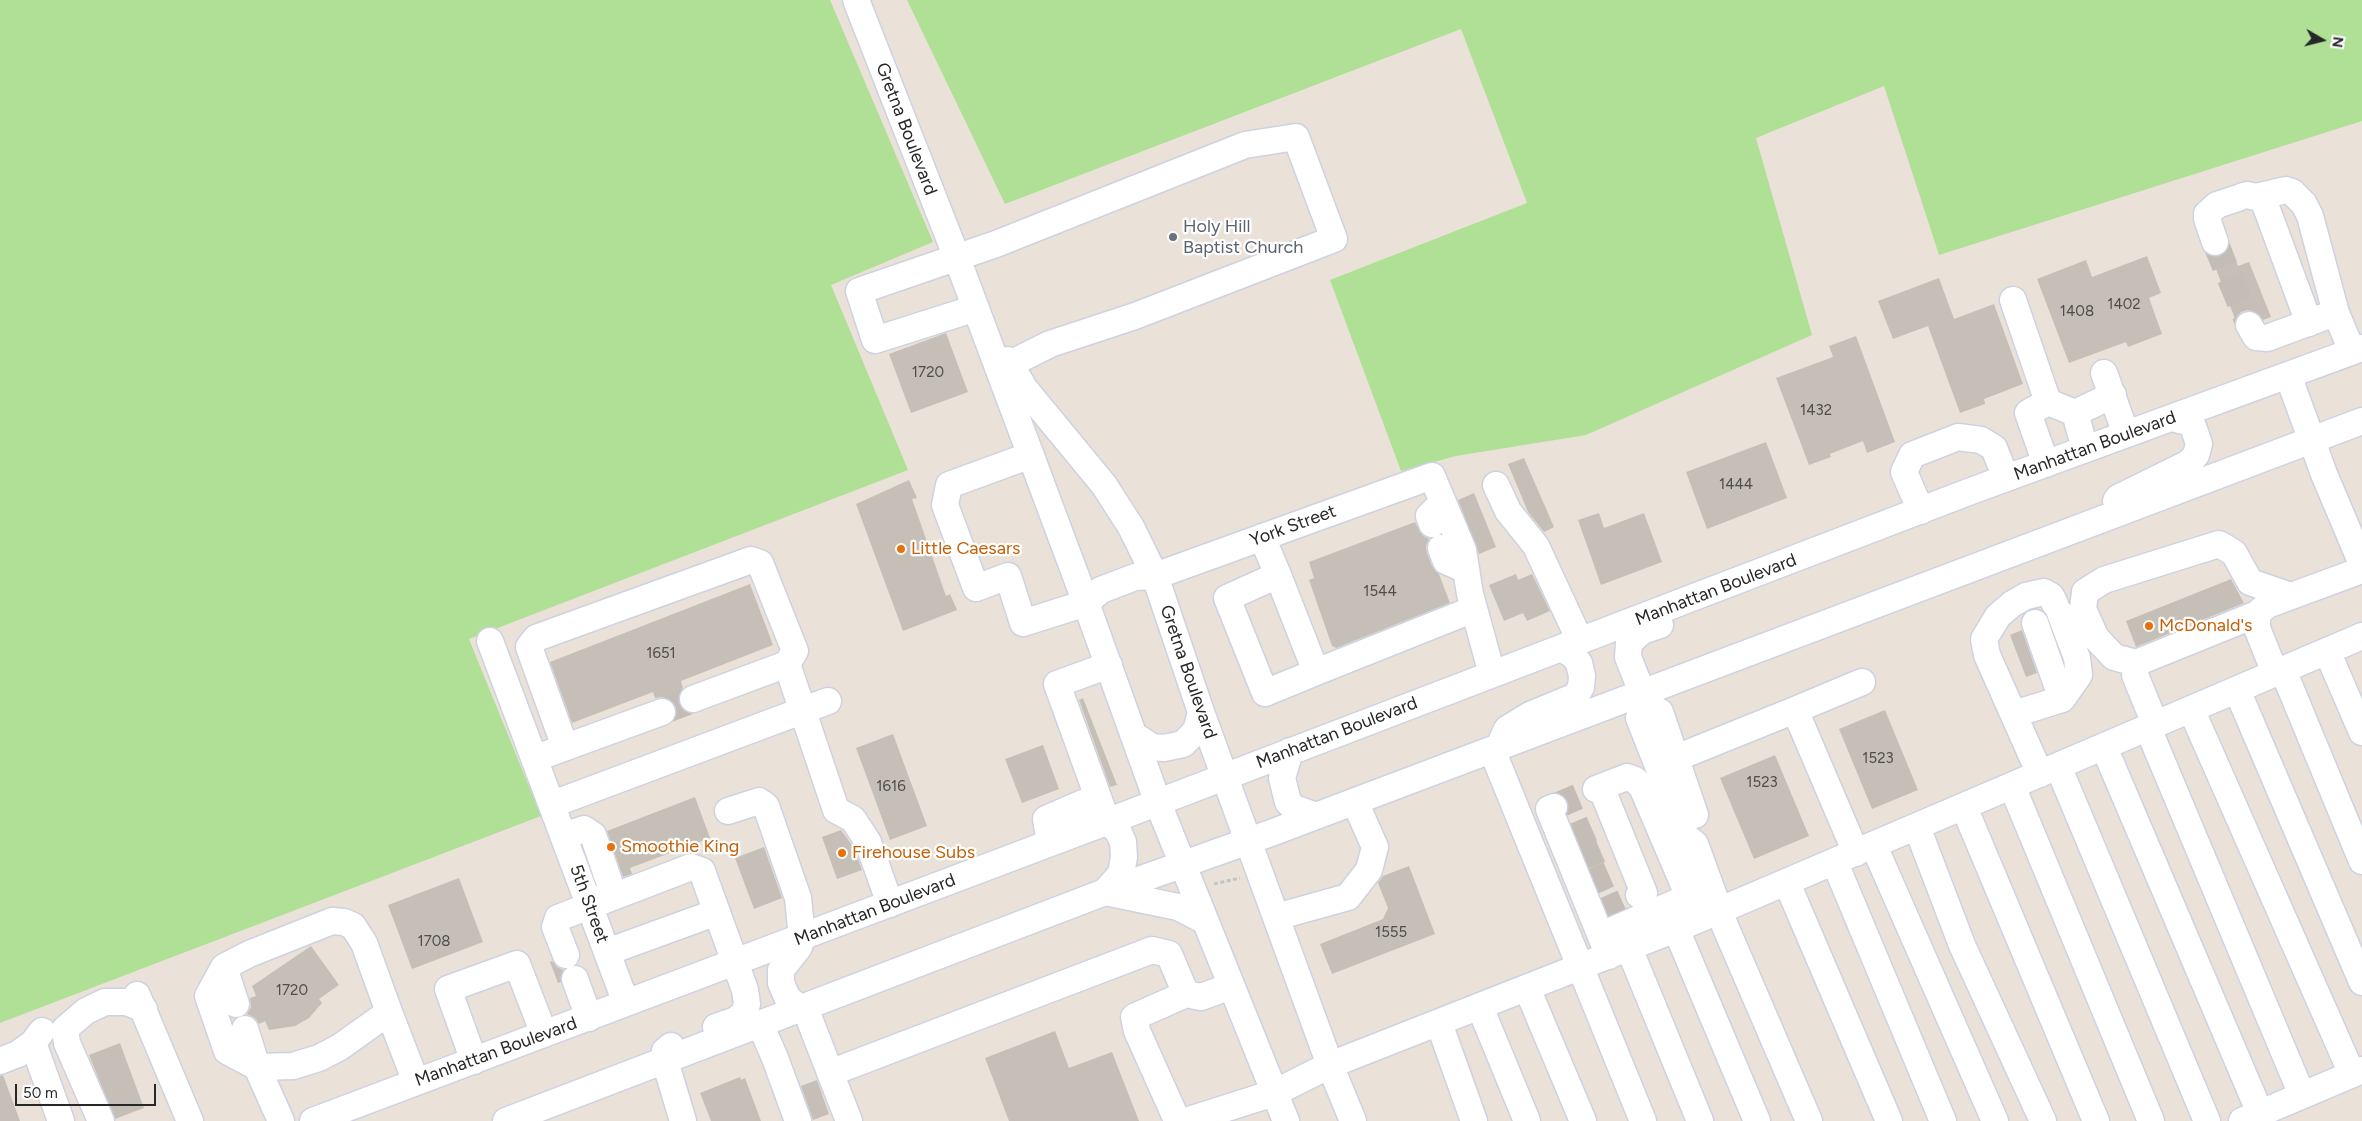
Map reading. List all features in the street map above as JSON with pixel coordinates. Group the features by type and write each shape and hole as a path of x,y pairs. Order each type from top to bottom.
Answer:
{"street":[{"name":"Gretna Boulevard","path":"856,0 976,308 1109,665 1158,803 1286,1121"},
{"path":"976,308 875,340 860,291 957,258 1245,145 1296,138 1334,239 1135,316 1050,344 1010,364"},
{"path":"2215,242 2207,214 2216,217 2245,201 2286,190 2292,192 2304,204 2310,216 2336,313 2357,350"},
{"path":"2245,201 2309,323"},
{"name":"Gretna Boulevard","path":"957,258 996,340 1024,388 1104,485 1131,527 1155,576 1248,842 1330,1065 1353,1121"},
{"path":"2013,300 2048,402 2075,413"},
{"path":"2249,325 2253,334 2262,339 2336,313"},
{"name":"Manhattan Boulevard","path":"313,1121 1158,803 2006,478 2357,350"},
{"path":"2288,375 2324,474 2362,564"},
{"path":"2075,413 2109,384 2126,434"},
{"path":"2046,464 2028,413 2048,402"},
{"path":"2075,413 2085,449"},
{"path":"2106,519 2118,498 2189,463 2196,455 2199,444 2193,426 2187,422 2172,418"},
{"path":"506,1121 562,1111 665,1061 760,1024 1105,892 1183,866 1489,751 1645,699 2362,421"},
{"path":"1921,511 1904,472 1912,455 1958,437 1981,440 1994,448 2006,478"},
{"name":"York Street","path":"1031,456 949,485 945,505 976,588 1008,576 1023,623 1086,603 1101,590 1135,578 1155,576 1432,476 1438,524"},
{"path":"1489,751 1506,729 1530,715 1576,696 1581,687 1582,676 1579,663 1573,655 1536,546 1508,511 1496,484"},
{"path":"1438,524 1462,550 1474,609 1492,674"},
{"path":"1438,524 1446,561 1466,570"},
{"path":"1262,537 1316,672"},
{"path":"2291,596 2250,582 2234,553 2218,544 2104,580 2085,592 2083,609 2096,638 2114,657 2136,663 2257,614 2267,605 2362,570"},
{"path":"565,747 529,646 536,638 751,560 760,563 795,651 787,664 693,699"},
{"path":"1278,575 1227,598 1265,693 1474,609"},
{"path":"1695,844 1701,833 1660,712 1645,699 1628,657 1629,643 1642,632 1728,599 1742,580"},
{"path":"2014,714 2062,699 2042,610 2012,604 1998,616 1984,639 1987,655 2014,714 2049,770 2207,1121"},
{"path":"2257,614 2257,628 2279,671 2362,861"},
{"path":"1186,1121 1235,1114 1330,1065 1577,969 1606,933 1707,899 1787,883 2362,636"},
{"name":"5th Street","path":"490,641 564,836 599,902 607,952 626,1003"},
{"path":"2327,651 2362,732"},
{"path":"2136,663 2135,675 2151,726 2302,1095"},
{"path":"787,664 836,810 853,819 868,842 890,904"},
{"path":"1105,892 1121,874 1124,858 1123,842 1118,832 1107,822 1056,684 1109,665"},
{"path":"1676,758 1862,682"},
{"path":"2237,690 2362,982"},
{"path":"1645,699 1639,718 1686,837 1695,844 1707,899"},
{"path":"552,804 828,700"},
{"path":"2104,746 2251,1117 2357,1072 2192,709"},
{"path":"1795,710 1855,854 1943,1121"},
{"path":"535,758 662,712"},
{"path":"1135,736 1152,747 1164,748 1183,744 1196,731 1201,712"},
{"path":"1290,751 1282,778 1288,802 1294,808 1316,816"},
{"path":"1489,751 1577,969 1643,1121"},
{"path":"1642,894 1598,788 1626,777 1635,780 1642,787 1669,848 1707,899 1809,1121"},
{"path":"2012,786 2151,1121"},
{"path":"1050,843 1046,819 1097,798"},
{"path":"728,811 759,801 766,806 798,898 802,937 799,947 780,970 781,983 787,997 794,1004 806,1008"},
{"path":"1276,917 1348,897 1369,870 1375,847 1355,802"},
{"path":"1616,831 1650,804"},
{"path":"1554,807 1549,809 1583,886 1700,1121"},
{"path":"1964,807 2096,1121"},
{"path":"1917,827 1962,945 2043,1121"},
{"path":"1630,865 1669,848"},
{"path":"1855,854 1996,1121"},
{"path":"566,955 555,927 558,918 691,867 702,871 736,962 745,990 747,1004 744,1013 736,1020 672,1044 665,1051 665,1061 683,1121"},
{"path":"1787,883 1889,1121"},
{"path":"1105,892 1178,907 1205,921"},
{"path":"1606,933 1676,930 1707,899"},
{"path":"607,952 717,912"},
{"path":"389,1012 340,1047 319,1058 293,1066 257,1067 227,1051 208,996 224,967 249,954 332,921 344,922 353,926 364,943 416,1082"},
{"path":"1676,930 1757,1121"},
{"path":"830,1073 1152,950 1169,954 1186,994"},
{"path":"474,1061 448,989 517,964 544,1034"},
{"path":"224,967 236,1004"},
{"path":"575,979 589,1018"},
{"path":"1182,1121 1176,1118 1137,1031 1134,1017 1186,994 1201,997 1231,986"},
{"path":"1527,988 1583,1121"},
{"path":"0,1061 18,1054 33,1043 42,1031 64,1029 86,1011 105,1002 140,1002 185,1119"},
{"path":"1480,1007 1526,1121"},
{"path":"806,1008 849,1121"},
{"path":"1439,1023 1474,1121"},
{"path":"760,1024 776,1058 798,1121"},
{"path":"64,1029 67,1044 102,1121"},
{"path":"245,1029 257,1067 281,1121"},
{"path":"33,1043 61,1121"}],"path":[{"path":"1206,886 1248,876"}],"green space":[{"path":"0,0 830,0 933,242 831,285 908,470 469,639 541,816 0,1023"},
{"path":"907,0 2362,0 2362,121 1939,255 1884,86 1756,138 1812,335 1586,435 1456,456 1401,471 1330,280 1527,203 1461,29 1005,204"}],"building":[{"path":"2230,244 2238,266 2249,262 2271,317 2263,320 2257,312 2248,310 2241,312 2235,319 2211,256 2220,256 2227,251"},
{"path":"2147,256 2161,293 2149,298 2162,334 2128,347 2126,342 2069,363 2037,279 2086,260 2092,277"},
{"path":"1939,278 1954,319 1994,304 2023,384 1984,399 1985,404 1960,413 1928,326 1893,339 1878,301"},
{"path":"946,333 968,392 911,413 889,354"},
{"path":"1856,336 1895,442 1867,453 1863,441 1830,454 1831,457 1809,465 1776,378 1833,357 1829,346"},
{"path":"1766,442 1787,498 1707,529 1686,472"},
{"path":"1524,458 1554,527 1544,532 1528,512 1508,464"},
{"name":"Little Caesars","path":"909,480 917,498 912,499 946,596 950,594 957,610 903,631 856,504"},
{"path":"1474,493 1496,547 1479,554 1458,500"},
{"path":"1599,513 1604,528 1644,513 1662,562 1601,585 1578,520"},
{"path":"1415,522 1422,535 1429,539 1426,546 1427,553 1432,566 1439,574 1450,603 1336,648 1332,646 1309,580 1314,578 1309,562"},
{"path":"1516,574 1518,580 1532,574 1550,611 1527,621 1523,613 1504,621 1489,585"},
{"path":"2231,579 2244,603 2136,647 2126,621"},
{"path":"750,584 773,645 681,681 683,688 678,696 679,705 684,711 693,714 674,721 677,714 676,707 672,701 664,697 655,698 653,692 572,723 550,662"},
{"path":"2022,630 2037,673 2026,677 2010,635"},
{"path":"1083,698 1117,785 1110,787 1079,700"},
{"path":"1885,710 1918,790 1872,809 1839,729"},
{"path":"893,734 927,826 890,840 856,748"},
{"path":"1043,745 1059,789 1022,803 1005,759"},
{"path":"1775,755 1809,836 1754,859 1720,778"},
{"path":"695,797 710,838 630,868 632,874 623,877 607,831"},
{"name":"Firehouse Subs","path":"841,830 854,848 862,870 837,879 822,837"},
{"path":"764,847 782,898 754,909 735,858"},
{"path":"1409,866 1435,934 1332,974 1320,944 1383,919 1388,908 1378,883 1383,876"},
{"path":"459,878 483,942 412,969 388,905"},
{"path":"311,946 339,985 319,999 322,1003 309,1018 295,1026 269,1030 265,1021 259,1024 255,1018 247,1014 251,1007 250,998 256,996 252,986"},
{"path":"552,961 563,970 561,982 558,983 550,962"},
{"path":"1055,1031 1069,1068 1112,1052 1139,1121 1009,1121 985,1058"},
{"path":"120,1043 144,1108 115,1119 89,1055"},
{"path":"3,1075 20,1121 0,1121 0,1076"},
{"path":"740,1077 741,1080 745,1078 761,1121 711,1121 700,1093"},
{"path":"817,1080 829,1114 813,1120 801,1086"}],"tunnel":[{"path":"2215,242 2249,325"},
{"path":"662,712 693,699"},
{"path":"1554,807 1596,789"},
{"path":"1568,839 1609,821"},
{"path":"1576,860 1618,842"},
{"path":"1585,885 1628,866"},
{"path":"1599,913 1639,895"}],"place":[{"name":"Holy Hill Baptist Church","path":"1173,237"},
{"name":"Little Caesars","path":"901,549"},
{"name":"McDonald's","path":"2149,626"},
{"name":"Smoothie King","path":"611,847"},
{"name":"Firehouse Subs","path":"842,853"}]}
